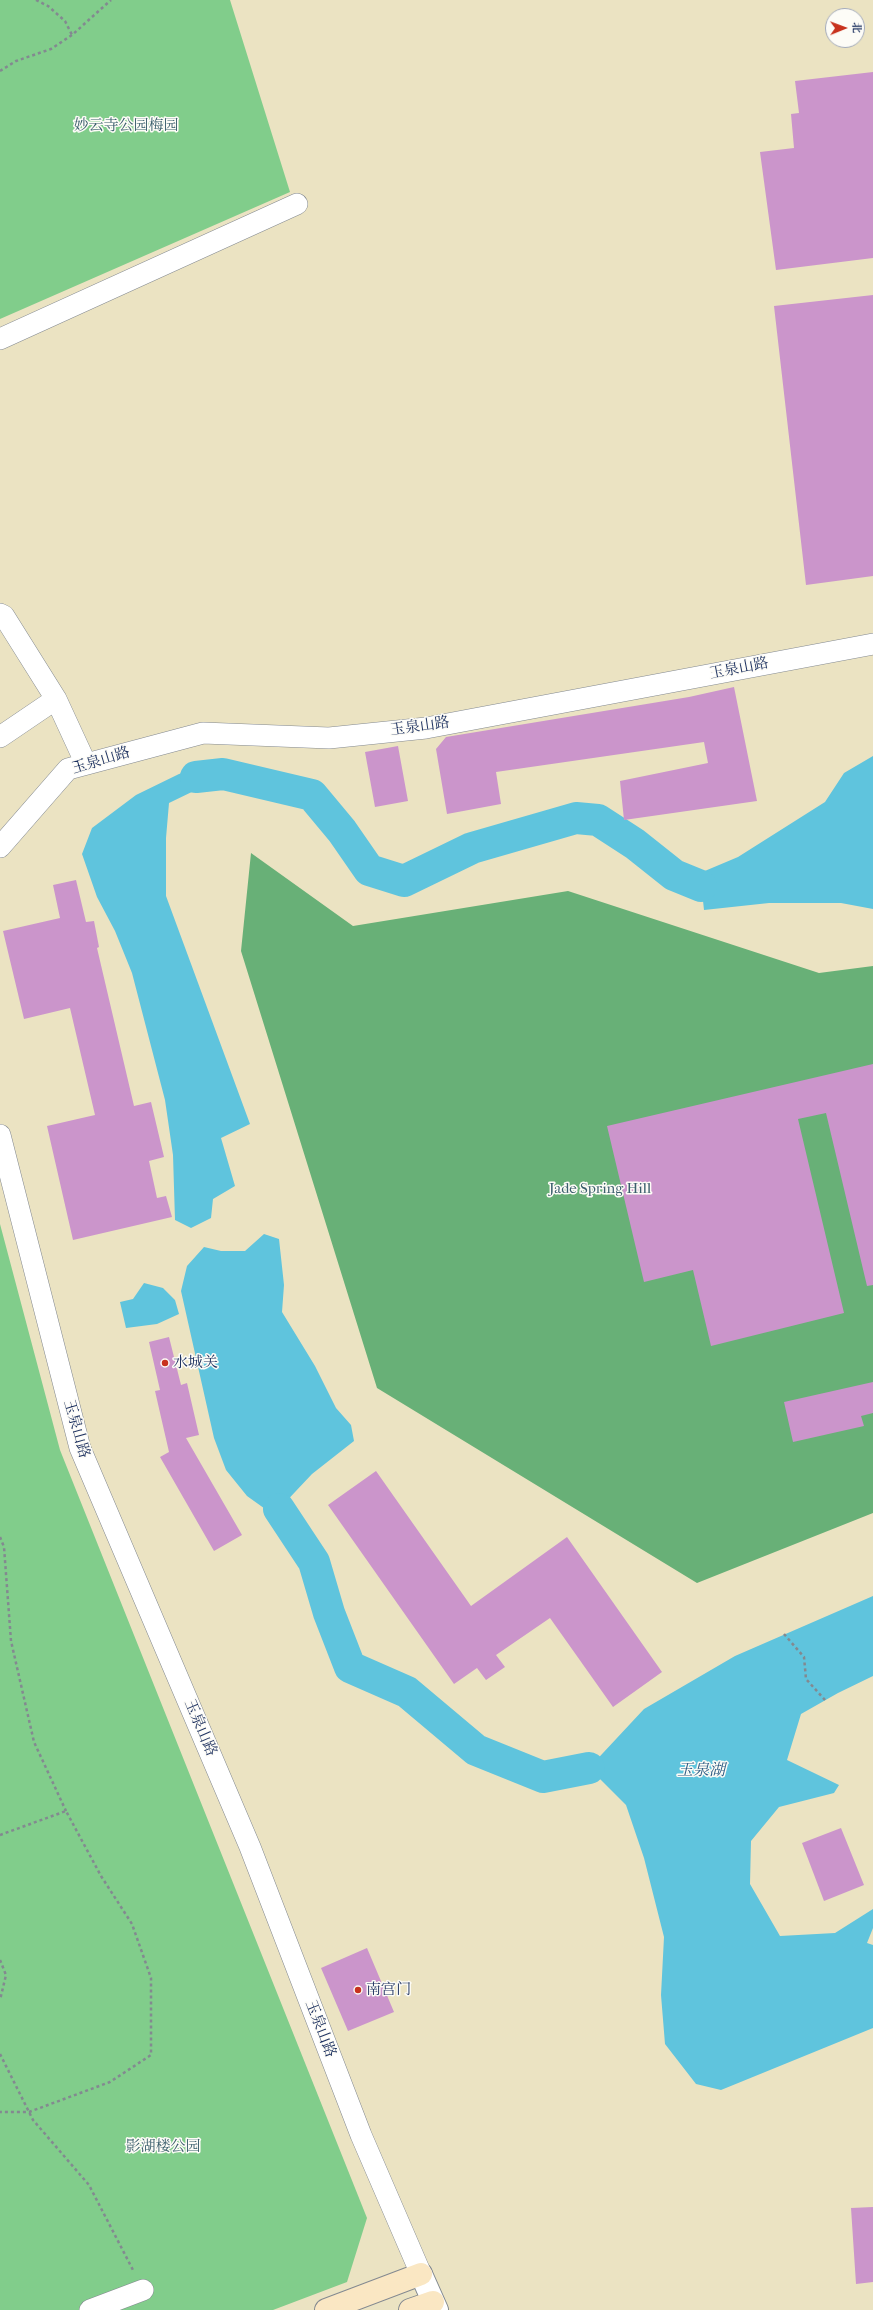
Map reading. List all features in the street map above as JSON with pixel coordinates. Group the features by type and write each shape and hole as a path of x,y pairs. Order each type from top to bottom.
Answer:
{"main road":[{"path":"326,2310 421,2274"},
{"path":"410,2310 435,2306"}],"street":[{"path":"0,339 297,204"},
{"path":"0,614 4,616 56,699 86,764"},
{"name":"玉泉山路","path":"0,847 68,769 204,733 329,738 426,728 873,644"},
{"path":"0,737 56,699"},
{"name":"玉泉山路","path":"0,1134 80,1448 250,1846 361,2135 435,2306"},
{"path":"90,2310 143,2290"}],"path":[{"path":"36,0 48,6 65,21 72,35"},
{"path":"0,70 16,61 51,49 72,35 111,0"},
{"path":"0,1537 4,1547 11,1641 34,1742 66,1811 101,1876 132,1924 151,1978 150,2055 110,2082 29,2112 0,2112"},
{"path":"784,1634 804,1657 806,1679 825,1700"},
{"path":"0,1835 66,1811"},
{"path":"0,1960 6,1975 0,2000"},
{"path":"0,2054 33,2120 89,2185 143,2290"}],"green space":[{"name":"妙云寺公园梅园","path":"0,0 230,0 290,192 0,319"},
{"name":"Jade Spring Hill","path":"251,853 353,926 568,891 819,973 873,966 873,1513 697,1583 377,1388 241,951"},
{"name":"影湖楼公园","path":"0,1224 60,1450 367,2218 347,2282 273,2310 0,2310"}],"water":[{"path":"873,756 873,909 841,903 769,903 704,910 700,873 738,857 825,802 844,773"},
{"path":"194,769 200,788 169,803 166,838 166,896 250,1124 221,1138 235,1186 213,1199 211,1218 191,1228 175,1220 173,1155 165,1100 132,973 115,931 97,897 82,854 92,828 136,795 179,774"},
{"path":"264,1234 279,1239 284,1285 282,1312 315,1366 336,1408 351,1425 354,1441 312,1474 279,1509 268,1511 247,1496 226,1470 214,1438 181,1291 187,1266 204,1247 221,1251 245,1251"},
{"path":"144,1283 163,1288 175,1300 179,1314 157,1324 126,1328 120,1302 133,1299"},
{"name":"玉泉湖","path":"873,1596 873,1676 838,1693 801,1714 787,1760 839,1785 834,1793 779,1807 751,1841 750,1884 780,1936 835,1933 873,1909 873,1928 867,1943 873,1945 873,2028 721,2090 696,2084 665,2044 661,1995 664,1937 644,1858 626,1805 589,1768 644,1709 735,1656"}],"building":[{"path":"873,72 873,258 776,270 760,152 794,148 791,114 799,113 795,81"},
{"path":"873,295 873,576 806,585 774,306"},
{"path":"734,687 757,801 624,820 620,781 708,763 704,742 496,772 501,804 447,814 436,749 446,737 689,697"},
{"path":"398,746 408,801 375,807 365,752"},
{"path":"76,880 86,922 94,921 99,947 97,948 134,1106 151,1102 164,1157 149,1161 157,1198 166,1196 172,1217 73,1240 47,1126 95,1115 70,1008 24,1019 3,931 60,918 53,885"},
{"path":"873,1064 873,1285 867,1286 826,1113 798,1119 844,1313 711,1346 693,1270 644,1282 607,1126"},
{"path":"169,1337 181,1385 187,1383 199,1435 186,1438 242,1535 214,1551 160,1457 169,1452 155,1391 160,1390 149,1342"},
{"path":"873,1382 873,1413 861,1416 864,1426 793,1442 784,1402"},
{"path":"376,1471 471,1606 567,1537 662,1672 613,1707 550,1618 496,1655 505,1667 486,1680 477,1668 454,1684 328,1505"},
{"path":"841,1828 864,1885 824,1901 802,1843"},
{"name":"南宫门","path":"367,1948 394,2012 348,2031 321,1968"},
{"path":"873,2207 873,2282 856,2284 851,2208"}],"waterway":[{"path":"196,777 223,774 312,795 342,831 369,870 404,881 472,848 576,818 598,820 635,844 674,875 701,886"},
{"path":"279,1509 314,1562 329,1613 350,1667 407,1692 476,1750 543,1777 589,1768"}],"place":[{"name":"水城关","path":"165,1363"},
{"name":"南宫门","path":"358,1990"}]}
